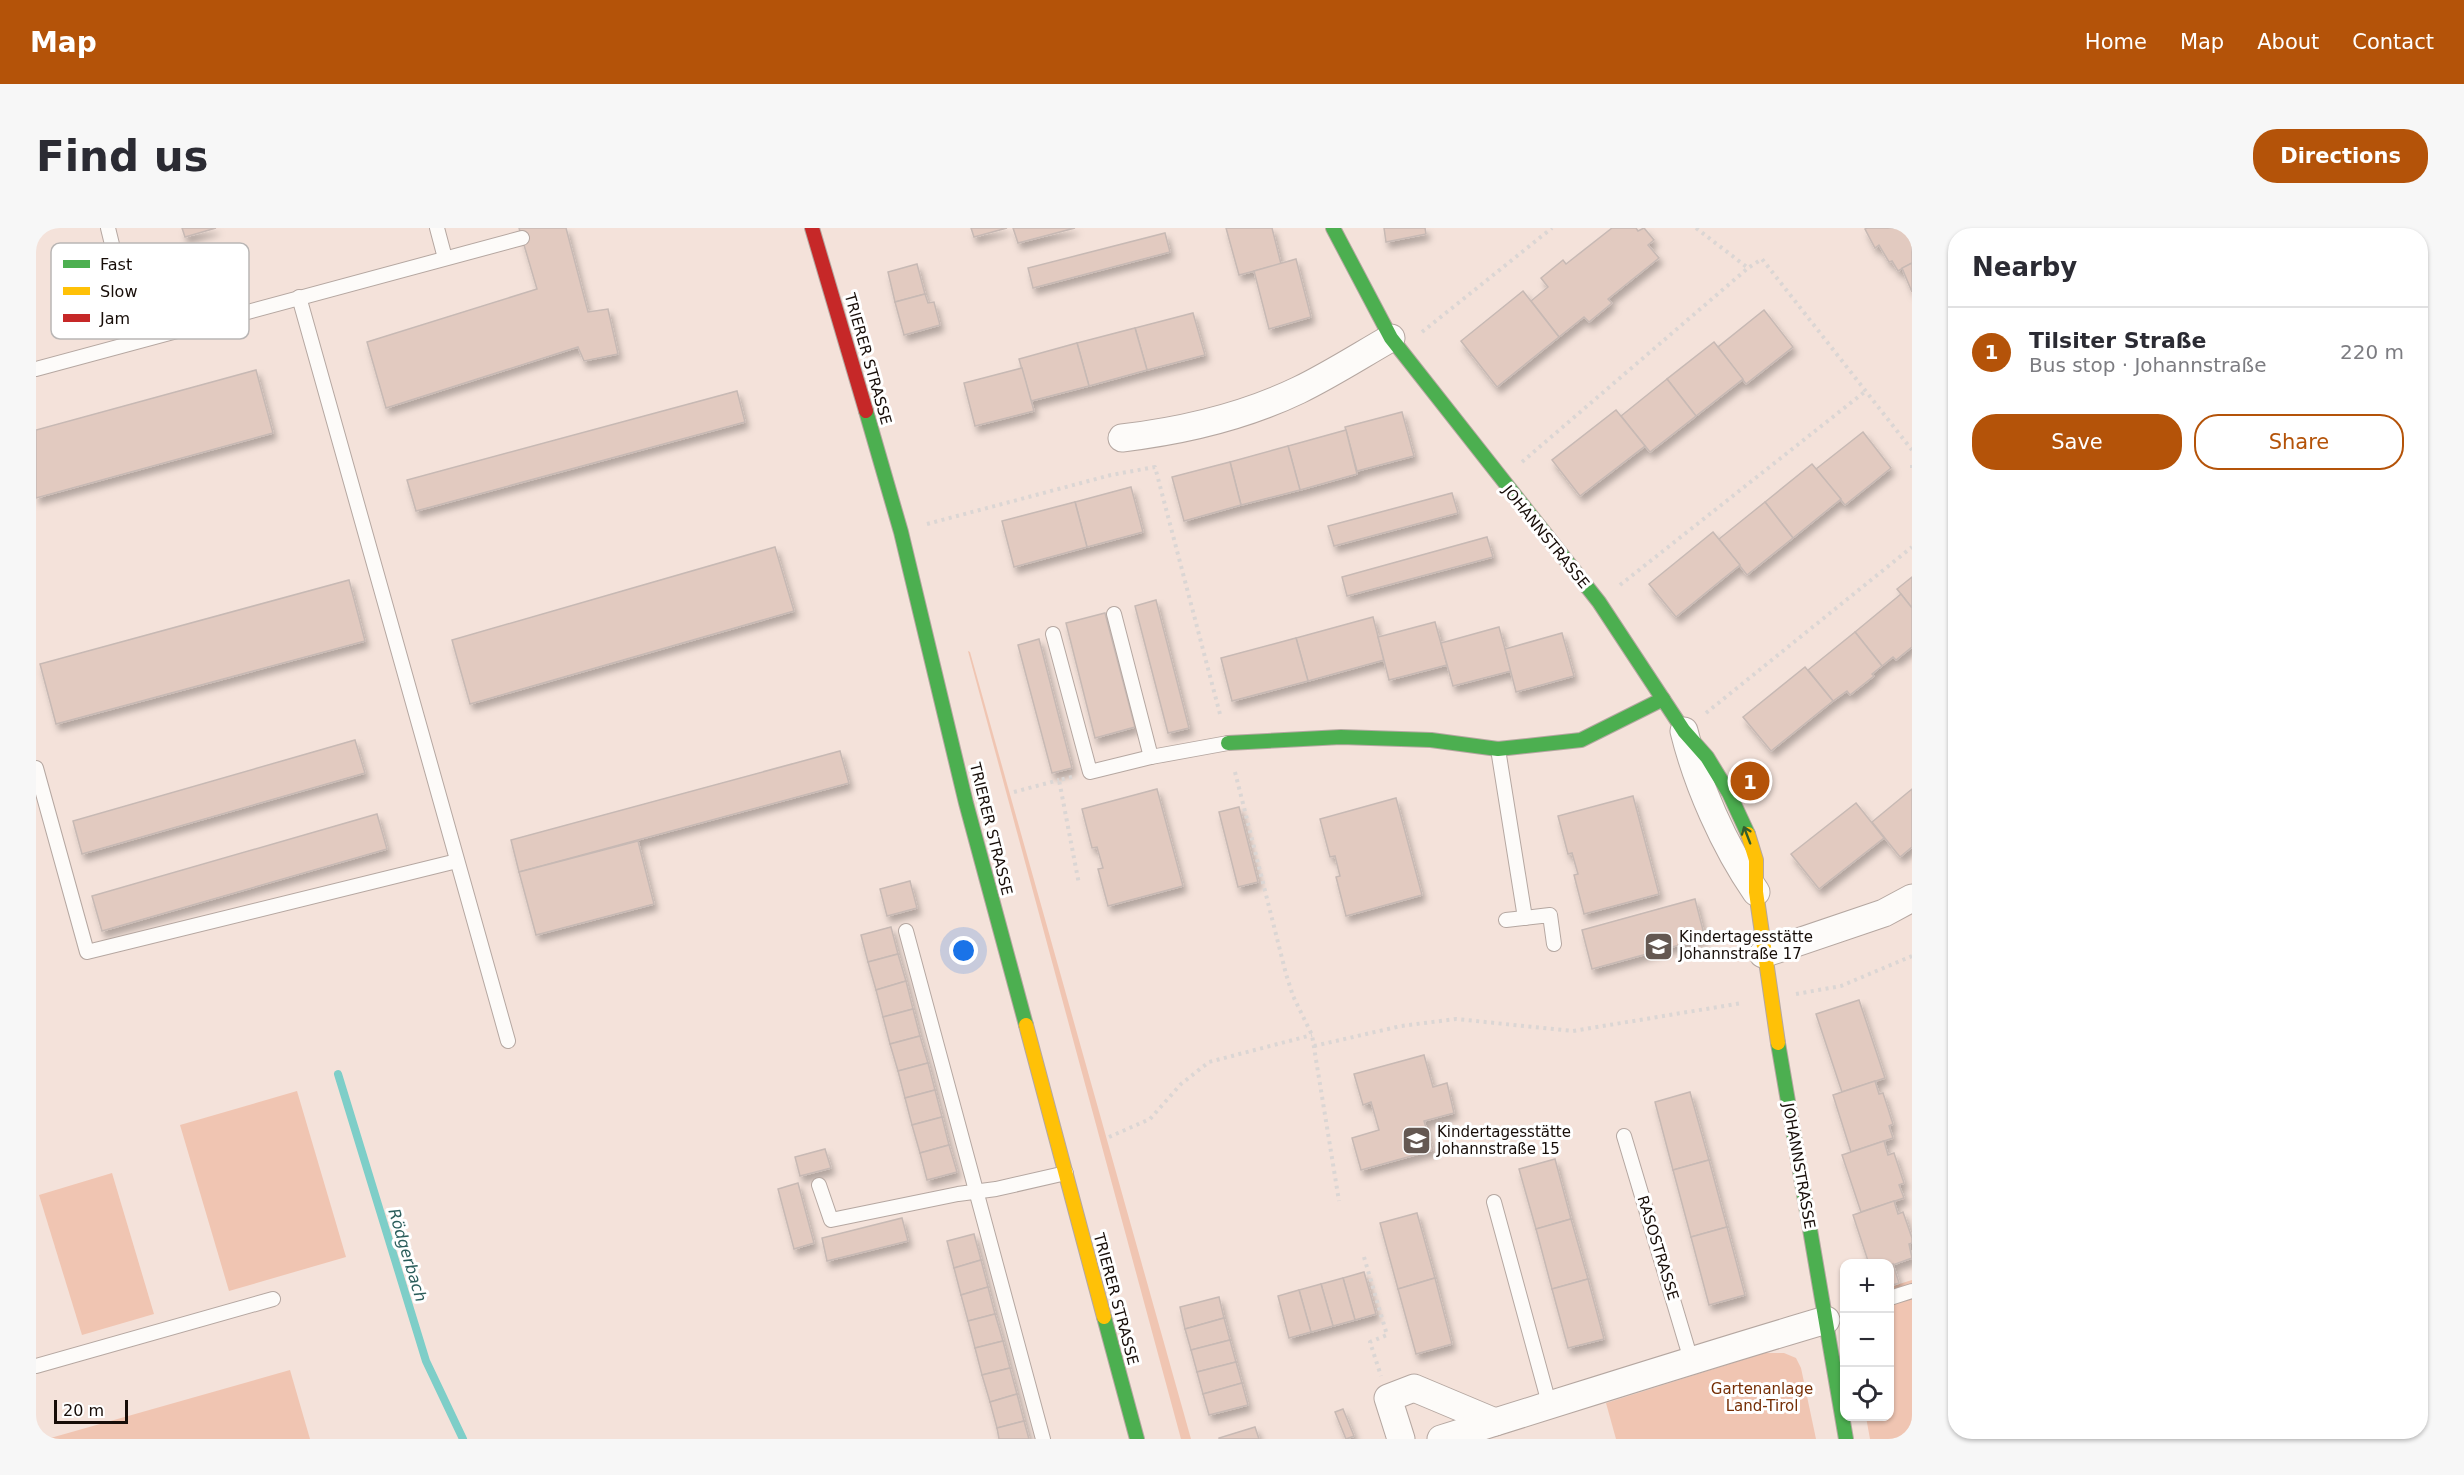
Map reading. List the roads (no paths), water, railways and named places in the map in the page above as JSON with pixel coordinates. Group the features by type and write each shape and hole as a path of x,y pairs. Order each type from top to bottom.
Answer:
{"street":[{"name":"TRIERER STRASSE","path":"812,228 901,531 966,803 1137,1439"},
{"name":"JOHANNSTRASSE","path":"1333,228 1395,343 1599,602 1684,731 1701,787 1741,871 1756,892 1770,999 1831,1318 1846,1439"},
{"path":"1122,438 1167,433 1233,414 1299,390 1395,343"},
{"path":"1228,743 1341,737 1431,740 1498,749 1581,740 1663,699"},
{"path":"1763,954 1884,913 1912,898"},
{"path":"1441,1439 1551,1407 1691,1360 1831,1318"},
{"path":"1401,1439 1388,1398 1414,1388 1495,1422"}],"lane":[{"path":"108,228 111,243"},
{"path":"437,228 445,258"},
{"path":"249,311 522,238"},
{"path":"299,297 508,1041"},
{"path":"36,369 146,339"},
{"path":"1114,614 1151,757"},
{"path":"1053,634 1090,772 1151,757 1228,743"},
{"path":"1498,749 1525,918"},
{"path":"36,768 87,952 457,861"},
{"path":"1506,920 1550,915 1554,944"},
{"path":"906,931 1043,1439"},
{"name":"RASOSTRASSE","path":"1624,1136 1691,1360"},
{"path":"819,1185 831,1220 977,1191 996,1190 1066,1173"},
{"path":"1494,1202 1551,1407"},
{"path":"1894,1297 1912,1291"},
{"path":"36,1366 273,1299"}],"waterway":[{"name":"Rödgerbach","path":"338,1074 426,1361 463,1439"}],"place":[{"name":"Tilsiter Straße","path":"1750,781"},
{"name":"Kindertagesstätte Johannstraße 17","path":"1658,946"},
{"name":"Kindertagesstätte Johannstraße 15","path":"1416,1141"}],"park label":[{"name":"Gartenanlage Land-Tirol","path":"1762,1398"}]}
